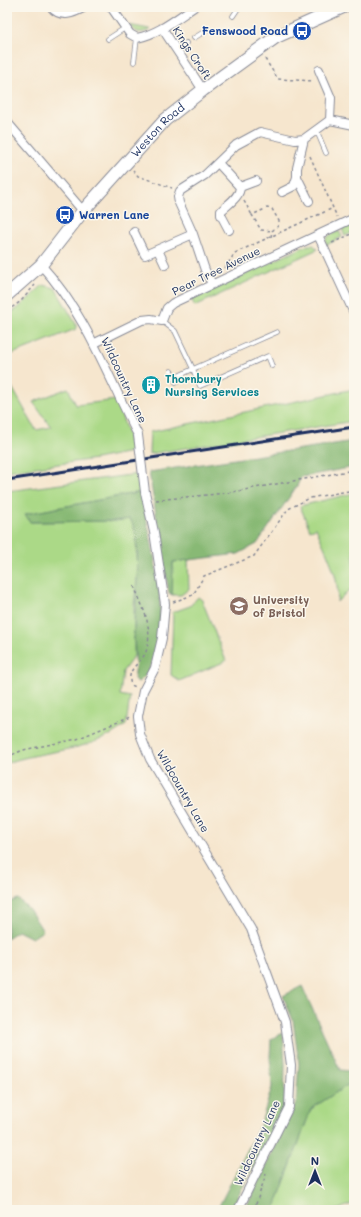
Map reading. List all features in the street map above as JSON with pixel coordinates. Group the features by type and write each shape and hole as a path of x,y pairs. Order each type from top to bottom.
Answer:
{"street":[{"path":"50,7 60,14 69,14 85,7"},
{"path":"111,7 130,34 137,38"},
{"name":"Kings Croft","path":"137,38 148,36 194,7"},
{"name":"Weston Road","path":"7,295 41,265 83,210 165,120 203,90 276,37 344,7"},
{"name":"Kings Croft","path":"162,28 203,90"},
{"path":"319,70 331,98 330,120"},
{"path":"282,192 294,186 304,139 330,120 354,125"},
{"path":"7,122 83,210"},
{"path":"210,281 193,234 179,203 178,197 180,191 205,175 236,145 260,132 295,140 304,139"},
{"path":"218,163 240,189"},
{"path":"297,177 308,201"},
{"path":"229,230 221,215 221,210 236,198 240,189 256,181"},
{"name":"Pear Tree Avenue","path":"162,321 167,308 173,303 210,281 354,218"},
{"path":"134,232 145,255 193,234"},
{"path":"318,235 354,313"},
{"path":"158,250 165,265"},
{"name":"Wildcountry Lane","path":"41,265 57,282 95,344 138,435 146,501 154,532 164,604 162,638 154,668 143,691 138,716 140,734 150,759 251,929 285,1022 291,1065 289,1107 238,1210"},
{"path":"95,344 142,320 151,319 162,321"}],"lane":[{"path":"233,16 239,7"},
{"path":"108,39 125,28"},
{"path":"194,38 207,30"},
{"path":"134,62 137,38"},
{"path":"176,49 186,43"},
{"path":"316,129 326,153"},
{"path":"162,321 175,331 200,386 268,356 272,366"},
{"path":"171,371 175,380 193,369 277,332"},
{"path":"207,356 210,362"}],"path":[{"path":"260,49 278,79 324,81"},
{"path":"301,148 309,155 341,224"},
{"path":"127,163 138,176 180,191"},
{"path":"240,189 261,230 272,231"},
{"path":"252,215 267,208 272,209 279,221 278,226 272,231 271,237"},
{"path":"210,281 227,267 235,253 333,208"},
{"path":"324,247 354,233"},
{"path":"7,311 21,301 39,281"},
{"path":"146,501 227,493 354,470"},
{"path":"164,604 180,601 193,595 204,576 254,556 281,516 296,504 310,498 354,490"},
{"path":"134,586 149,624 147,649 141,661 131,670 129,679 131,685 143,691"},
{"path":"7,757 23,750 77,739 127,717 138,716"}],"green space":[{"path":"129,25 149,29 150,30 138,32"},
{"path":"353,224 354,232 345,236 342,229"},
{"path":"339,231 342,237 326,245 325,242 327,237"},
{"path":"308,245 313,245 318,249 195,306 191,299"},
{"path":"43,285 55,288 76,324 76,329 7,356 7,315 17,309"},
{"path":"9,382 36,430 51,427 33,402 68,388 76,405 116,400 128,434 131,452 96,459 7,471 7,421 11,416 7,408 7,383"},
{"path":"354,389 354,421 149,454 150,432"},
{"path":"354,441 354,467 301,477 297,486 257,544 238,554 173,562 172,595 169,593 149,472"},
{"path":"138,474 141,492 26,514 31,522 114,521 130,519 135,527 138,569 134,605 134,656 123,671 120,695 130,697 126,725 108,736 79,747 31,756 7,763 7,491"},
{"path":"141,492 154,553 160,614 159,634 154,658 147,673 138,682 134,679 137,542 130,519 114,521 30,522 25,514"},
{"path":"354,493 354,589 348,591 337,602 337,583 331,564 316,528 310,530 300,506"},
{"path":"188,560 189,589 181,595 172,595 173,562"},
{"path":"198,597 202,600 226,661 179,681 171,675 173,612 190,606"},
{"path":"18,899 29,909 43,931 32,938 18,931 7,938 7,903"},
{"path":"302,986 340,1070 350,1071 352,1082 311,1109 274,1210 245,1210 296,1103 299,1064 293,1020 283,996"},
{"path":"283,1033 285,1064 284,1107 231,1210 217,1210 261,1123 272,1087 270,1057 271,1039"},
{"path":"354,1069 354,1203 337,1210 274,1210 311,1109 352,1082 350,1071"}],"railway":[{"path":"7,480 354,427"}],"place":[{"name":"Fenswood Road","path":"302,31"},
{"name":"Warren Lane","path":"65,215"},
{"name":"Thornbury Nursing Services","path":"151,385"},
{"name":"University of Bristol","path":"239,606"}]}
